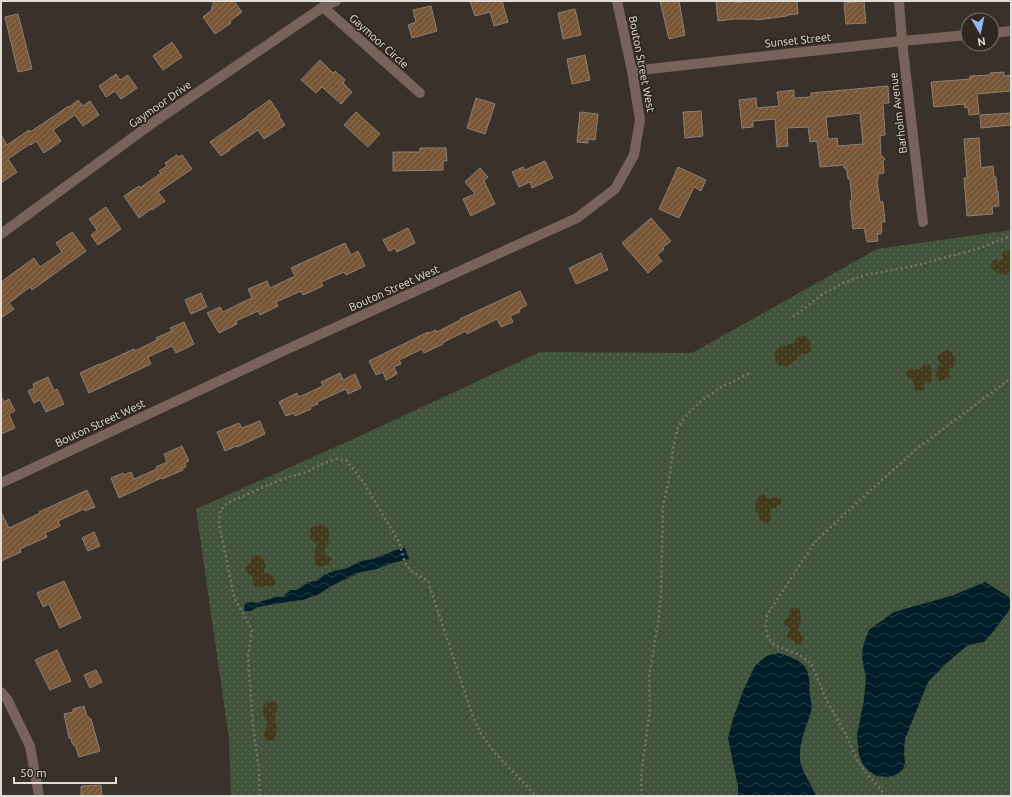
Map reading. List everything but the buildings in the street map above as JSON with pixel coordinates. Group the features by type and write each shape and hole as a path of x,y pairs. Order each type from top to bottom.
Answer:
{"street":[{"name":"Gaymoor Drive","path":"1,234 154,122 323,7 336,1"},
{"name":"Bouton Street West","path":"1,483 274,355 577,218 615,190 634,155 640,120 632,71 617,1"},
{"name":"Barholm Avenue","path":"899,1 902,41 923,222"},
{"name":"Gaymoor Circle","path":"323,7 420,93"},
{"path":"1000,32 1011,31"},
{"name":"Sunset Street","path":"632,71 960,36"},
{"path":"1,692 7,699 30,746 39,796"}],"path":[{"path":"793,317 823,294 843,283 865,275 918,265 980,248 1011,236"},
{"path":"642,796 641,777 650,709 649,675 659,618 661,592 663,506 678,427 686,416 700,402 720,388 750,373"},
{"path":"886,796 866,773 858,760 827,701 811,663 797,654 771,642 767,635 767,615 815,542 919,447 1011,378"},
{"path":"260,796 259,770 253,726 248,657 252,630 234,597 219,526 220,511 227,503 245,495 280,480 308,471 324,462 337,459 347,461 364,483 399,542 405,563 411,571 428,581 473,717 481,734 494,752 536,796"}],"green space":[{"path":"1011,230 1011,796 231,796 229,739 196,509 360,436 540,352 692,353 877,249"}],"sand":[{"path":"1011,250 1011,267 1008,274 1003,275 995,271 991,266 992,262 995,259 998,261 1003,260 1002,253"},
{"path":"805,336 811,342 811,351 798,355 799,357 789,366 778,365 775,360 775,352 780,347 794,343 798,337"},
{"path":"948,350 953,355 955,363 949,370 950,377 940,381 936,376 937,368 940,365 937,356"},
{"path":"927,364 931,367 932,380 930,383 925,384 923,391 916,391 913,380 906,374 908,370 919,370"},
{"path":"765,495 766,498 777,497 781,499 780,505 770,509 771,518 769,523 762,522 755,509 757,498"},
{"path":"319,525 325,526 329,532 325,552 326,555 332,560 328,565 318,567 314,559 317,544 311,538 310,534 311,528"},
{"path":"257,555 263,558 266,566 264,573 274,577 275,585 272,587 255,586 252,582 252,575 247,573 245,568 246,566 250,564 252,556"},
{"path":"793,608 800,610 801,622 798,630 804,639 801,644 797,645 787,636 790,628 784,625 786,618 789,617 790,610"},
{"path":"272,701 277,704 277,707 275,717 276,733 274,740 271,741 266,740 264,736 267,724 263,708 264,705"}],"water":[{"path":"405,548 409,559 392,563 377,569 361,572 333,585 319,594 303,600 257,607 251,611 244,611 245,603 256,603 276,597 283,597 290,590 297,590 308,582 317,581 324,575 344,569 362,561 373,559"},
{"path":"985,582 1009,597 1011,606 1008,612 984,642 968,645 928,682 905,739 905,763 903,769 896,775 888,777 877,776 863,765 859,755 857,735 864,700 866,677 862,658 863,646 869,630 894,612 954,595"},
{"path":"779,653 798,661 808,672 812,710 802,741 800,759 802,768 816,796 738,796 738,787 728,738 733,719 743,691 755,666 766,656"}]}
